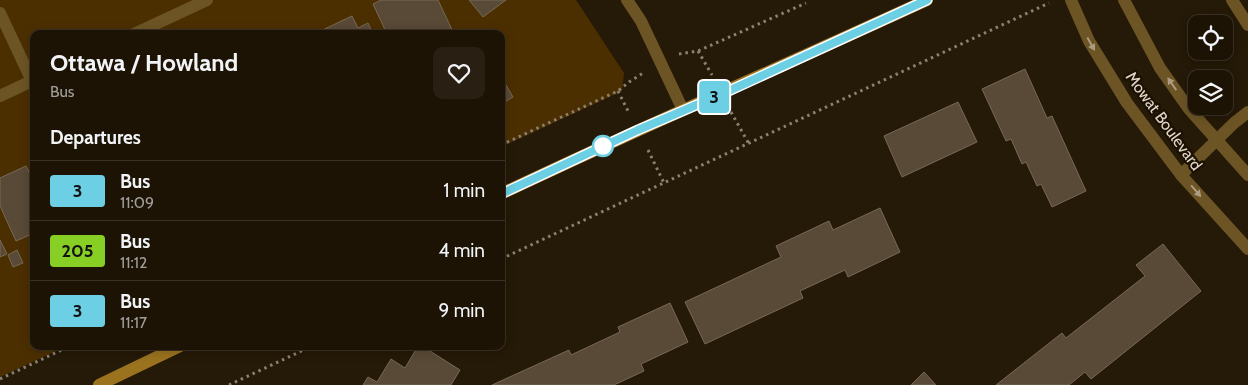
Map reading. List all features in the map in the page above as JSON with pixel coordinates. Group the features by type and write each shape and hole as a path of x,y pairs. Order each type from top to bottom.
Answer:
{"main road":[{"path":"505,192 927,0"},
{"path":"99,385 172,350"}],"street":[{"path":"143,30 207,0"},
{"path":"627,0 641,22 683,110"},
{"name":"Mowat Boulevard","path":"1071,0 1089,41 1127,103 1181,175 1248,249"},
{"name":"Mowat Boulevard","path":"1124,0 1160,68 1189,109 1248,175"},
{"path":"1232,0 1248,25"},
{"path":"0,13 30,74"},
{"path":"0,96 30,81"},
{"path":"1181,175 1215,140 1248,112"}],"path":[{"path":"505,257 1054,1"},
{"path":"680,54 698,51 806,3"},
{"path":"698,51 705,62"},
{"path":"505,143 618,91 638,76"},
{"path":"618,91 623,102"},
{"path":"742,132 749,144"},
{"path":"658,171 664,183"},
{"path":"0,379 62,350"},
{"path":"229,385 303,350"}],"shaded area":[{"path":"0,0 576,0 624,73 622,91 505,145 505,30 30,30 30,350 58,350 0,377"}],"building":[{"path":"381,0 438,0 452,30 385,30 373,4"},
{"path":"469,0 506,0 483,17"},
{"path":"352,16 358,28 368,23 371,30 322,30"},
{"path":"1025,69 1047,118 1052,116 1086,191 1052,207 1041,184 1037,186 1026,162 1022,164 1011,139 1006,141 982,89"},
{"path":"505,86 513,97 505,102"},
{"path":"958,102 977,142 902,177 884,136"},
{"path":"26,166 30,174 30,235 16,241 0,206 0,178"},
{"path":"880,208 900,252 848,277 845,270 800,291 803,298 705,344 685,302 781,257 776,246 829,221 833,230"},
{"path":"0,240 7,254 0,257"},
{"path":"1163,244 1201,291 1091,379 1085,372 1069,385 996,385 1062,333 1066,338 1145,276 1136,265"},
{"path":"17,250 23,263 13,267 8,255"},
{"path":"670,303 688,342 641,364 644,371 614,385 492,385 569,350 571,355 620,332 618,327"},
{"path":"416,350 428,350 460,370 451,385 363,385 368,377 377,382 391,359 405,368"},
{"path":"924,372 936,385 911,385"}],"bus line":[{"name":"3","path":"505,192 927,0"}]}
